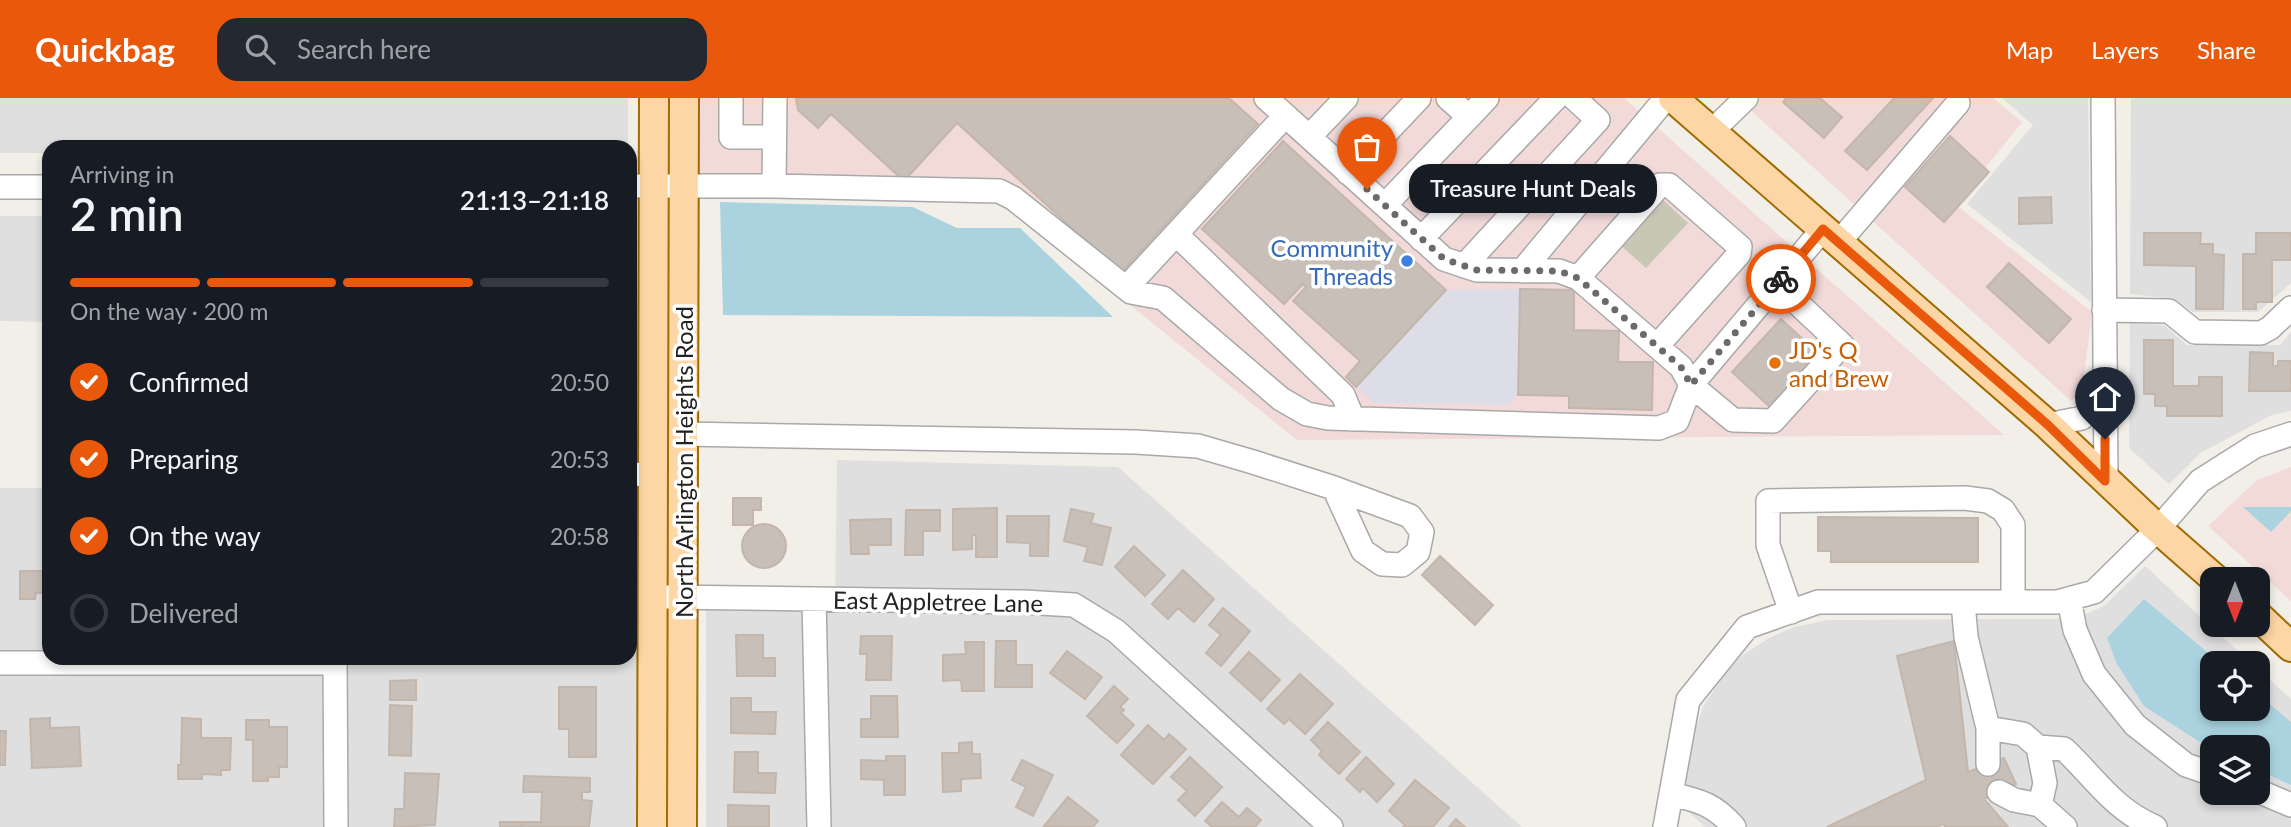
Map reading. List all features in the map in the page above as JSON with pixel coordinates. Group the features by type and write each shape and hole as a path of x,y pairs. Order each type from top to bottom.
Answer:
{"main road":[{"name":"North Arlington Heights Road","path":"652,827 652,597 642,475 642,186 654,98"},
{"name":"North Arlington Heights Road","path":"682,827 684,98"},
{"path":"1673,98 2048,425 2105,481 2202,567"},
{"path":"2270,628 2291,648"}],"street":[{"path":"732,98 731,137 774,137"},
{"path":"774,186 775,98"},
{"path":"1309,137 1346,98"},
{"path":"1348,173 1419,98"},
{"path":"1448,98 1469,117"},
{"path":"1385,205 1487,98"},
{"path":"1421,239 1556,98"},
{"path":"1464,266 1598,120 1574,98"},
{"path":"1522,271 1666,98"},
{"path":"1712,131 1746,98"},
{"path":"2103,98 2105,481"},
{"path":"642,186 999,191 1013,198 1131,292 1163,298 1281,399 1307,414 1353,418 1659,428 1677,421 1691,385 1777,284 1831,236 1958,103"},
{"path":"1127,287 1176,234 1277,105 1444,259 1477,270 1559,271 1578,278 1681,367 1691,385 1733,420 1773,421 1842,345 1777,284"},
{"path":"1578,278 1660,185 1669,185 1740,247 1739,254 1657,346"},
{"path":"0,187 42,187"},
{"path":"1176,234 1343,395 1353,418"},
{"path":"2104,310 2169,311 2194,332 2261,333 2291,308"},
{"path":"2048,425 2082,418 2106,392"},
{"path":"682,434 1198,446 1334,488"},
{"path":"1665,827 1688,700 1747,627 1818,603 2057,603 2094,592 2158,529 2200,481 2255,446 2291,434"},
{"path":"1791,612 1768,545 1768,501 1965,498 1989,501 2003,510 2013,524 2013,603"},
{"name":"East Appletree Lane","path":"652,597 1074,605 1116,631 1331,827"},
{"path":"814,599 819,827"},
{"path":"2069,599 2075,630 2094,674 2135,725 2186,765 2200,770"},
{"path":"1964,603 1966,636 1988,727 1988,764"},
{"path":"0,663 42,663"},
{"path":"335,665 336,827"},
{"path":"1988,727 2023,734 2038,747 2063,749 2108,797 2135,819 2155,827"},
{"path":"2038,747 2045,783 2040,805"},
{"path":"1999,792 2014,800 2040,805 2064,827"},
{"path":"1671,794 1705,802 1734,827"},
{"path":"2270,796 2291,805"}],"shaded area":[{"path":"0,98 628,98 628,140 42,140 42,153 0,153"},
{"path":"695,98 1624,98 2004,435 1297,440 984,187 693,183"},
{"path":"1737,98 1993,98 2022,122 1956,205 2092,312 2082,393 2071,401"},
{"path":"2002,98 2088,98 2091,302 1967,204 2033,125"},
{"path":"2131,98 2291,98 2291,283 2258,312 2193,312 2173,299 2130,294"},
{"path":"1660,197 1688,223 1646,268 1617,242"},
{"path":"0,216 42,216 42,322 0,321"},
{"path":"1520,289 1518,395 1507,405 1374,403 1356,387 1446,290"},
{"path":"2130,323 2164,325 2187,345 2280,345 2291,332 2291,411 2272,415 2202,452 2169,484 2129,448"},
{"path":"837,460 1118,467 1522,827 706,827 706,609 835,609"},
{"path":"2291,467 2291,601 2270,582 2270,567 2253,567 2208,526 2257,480"},
{"path":"637,486 640,486 639,827 0,827 0,488 42,488 42,665 637,665"},
{"path":"2145,566 2200,616 2200,637 2223,637 2238,651 2200,651 2200,721 2270,721 2270,680 2291,699 2291,827 1705,827 1690,813 1687,764 1694,732 1704,705 1740,657 1769,638 1794,627 1828,620 2055,619 2089,613 2105,605"}],"water":[{"path":"720,202 913,207 957,228 1020,228 1113,317 723,315"},
{"path":"2243,507 2291,507 2291,511 2271,532"},
{"path":"2144,599 2206,651 2200,651 2200,721 2270,721 2270,704 2291,722 2291,785 2270,775 2270,735 2200,735 2200,742 2144,706 2117,664 2107,638"}],"building":[{"path":"796,98 1229,98 1258,124 1121,273 957,123 904,181 831,114 818,128 798,110"},
{"path":"1786,98 1820,98 1842,117 1824,138 1783,102"},
{"path":"1894,98 1933,98 1867,170 1845,151"},
{"path":"1950,136 1989,172 1944,222 1905,187"},
{"path":"1283,141 1446,290 1356,387 1346,377 1360,361 1293,301 1306,287 1303,284 1284,304 1202,229"},
{"path":"2051,197 2052,223 2019,224 2019,198"},
{"path":"2144,233 2201,233 2200,244 2213,244 2213,254 2224,255 2223,309 2196,309 2196,266 2144,265"},
{"path":"2256,233 2291,233 2291,260 2272,260 2272,302 2256,302 2256,309 2243,309 2243,254 2256,254"},
{"path":"2009,263 2071,319 2049,343 1987,287"},
{"path":"1520,289 1574,290 1574,330 1619,331 1618,362 1653,362 1652,410 1569,408 1569,396 1518,395"},
{"name":"JD's Q and Brew","path":"1781,319 1819,354 1770,407 1732,372"},
{"path":"2144,340 2173,340 2173,386 2199,386 2199,377 2222,377 2222,416 2167,416 2167,406 2155,406 2155,394 2144,394"},
{"path":"2250,352 2273,353 2273,366 2278,366 2278,361 2291,361 2291,391 2249,391"},
{"path":"733,498 761,498 761,510 753,510 753,525 733,525"},
{"path":"997,508 997,557 976,557 976,535 972,535 972,549 953,550 953,509"},
{"path":"1071,509 1094,514 1091,523 1111,528 1102,565 1084,561 1088,547 1064,541"},
{"path":"906,510 940,510 940,531 923,531 923,555 905,555"},
{"path":"1007,516 1049,516 1048,556 1030,556 1030,543 1007,542"},
{"path":"1818,517 1978,518 1978,562 1831,562 1831,551 1818,551"},
{"path":"891,519 891,545 868,545 869,554 851,554 850,520"},
{"path":"764,524 779,531 786,546 779,561 764,568 749,561 742,546 749,531"},
{"path":"1134,546 1165,575 1145,596 1115,567"},
{"path":"1440,556 1493,605 1475,625 1422,575"},
{"path":"1183,570 1214,599 1194,622 1178,608 1168,619 1152,604"},
{"path":"20,571 42,571 42,593 36,593 35,599 20,599"},
{"path":"1223,608 1250,631 1221,666 1206,653 1221,635 1209,625"},
{"path":"736,635 763,635 763,658 775,658 775,676 737,676"},
{"path":"861,636 892,636 891,680 866,680 867,654 860,654"},
{"path":"996,641 1016,641 1016,665 1032,665 1032,687 995,687"},
{"path":"1954,641 1968,772 2004,758 2016,784 1984,799 2008,827 1946,827 1943,824 1937,827 1827,827 1926,780 1897,656"},
{"path":"965,642 984,642 984,691 962,691 961,680 943,681 943,655 966,654"},
{"path":"1067,651 1102,677 1085,699 1050,673"},
{"path":"1249,652 1280,680 1261,701 1230,673"},
{"path":"1300,674 1333,704 1305,734 1289,719 1284,724 1267,709"},
{"path":"416,680 416,700 390,700 390,681"},
{"path":"1114,686 1128,699 1120,707 1124,710 1121,713 1134,725 1117,743 1087,716"},
{"path":"559,687 596,687 596,757 569,757 569,729 559,729"},
{"path":"871,696 897,696 898,737 861,737 861,719 871,719"},
{"path":"731,698 751,698 751,712 776,712 775,734 731,733"},
{"path":"390,705 412,706 411,756 389,755"},
{"path":"50,718 50,728 79,727 81,766 32,768 30,719"},
{"path":"182,718 201,719 201,738 231,738 230,770 221,770 221,775 202,774 202,779 178,779"},
{"path":"246,720 269,720 269,727 287,727 287,767 279,767 279,777 268,777 268,781 253,781 253,740 246,740"},
{"path":"1328,722 1360,752 1339,774 1319,755 1322,751 1311,740"},
{"path":"1148,725 1164,740 1169,734 1186,749 1153,784 1121,755"},
{"path":"0,731 6,731 5,765 0,765"},
{"path":"972,742 972,754 980,754 981,778 961,779 961,791 943,792 942,753 959,753 959,743"},
{"path":"735,752 758,752 758,773 776,773 775,793 734,792"},
{"path":"886,756 905,756 905,795 884,795 884,780 861,779 861,760 886,761"},
{"path":"1190,757 1222,787 1195,816 1178,800 1187,791 1171,777"},
{"path":"1366,757 1394,784 1377,802 1363,788 1360,792 1346,779"},
{"path":"1022,760 1053,775 1033,816 1016,807 1026,787 1012,780"},
{"path":"405,773 439,774 435,825 394,827 395,809 404,809"},
{"path":"524,776 590,778 590,792 582,792 582,800 592,801 589,827 523,827 523,822 541,822 542,792 523,792"},
{"path":"1415,780 1449,808 1433,827 1403,827 1405,825 1389,811"},
{"path":"1068,797 1098,821 1093,827 1044,826"},
{"path":"1222,802 1239,817 1247,808 1261,820 1255,827 1212,827 1205,821"},
{"path":"728,805 769,806 769,827 728,827"},
{"path":"1456,819 1465,827 1449,827"},
{"path":"500,822 522,822 522,827 500,827"}],"way so far":[{"path":"1367,189 1444,259 1477,270 1559,271 1578,278 1681,367 1691,385 1781,279"}],"place":[{"name":"Treasure Hunt Deals","path":"1367,189"},
{"name":"Community Threads","path":"1407,261"},
{"name":"JD's Q and Brew","path":"1775,363"}],"route":[{"path":"1781,279 1823,229 2048,425 2105,481 2105,439"}]}
